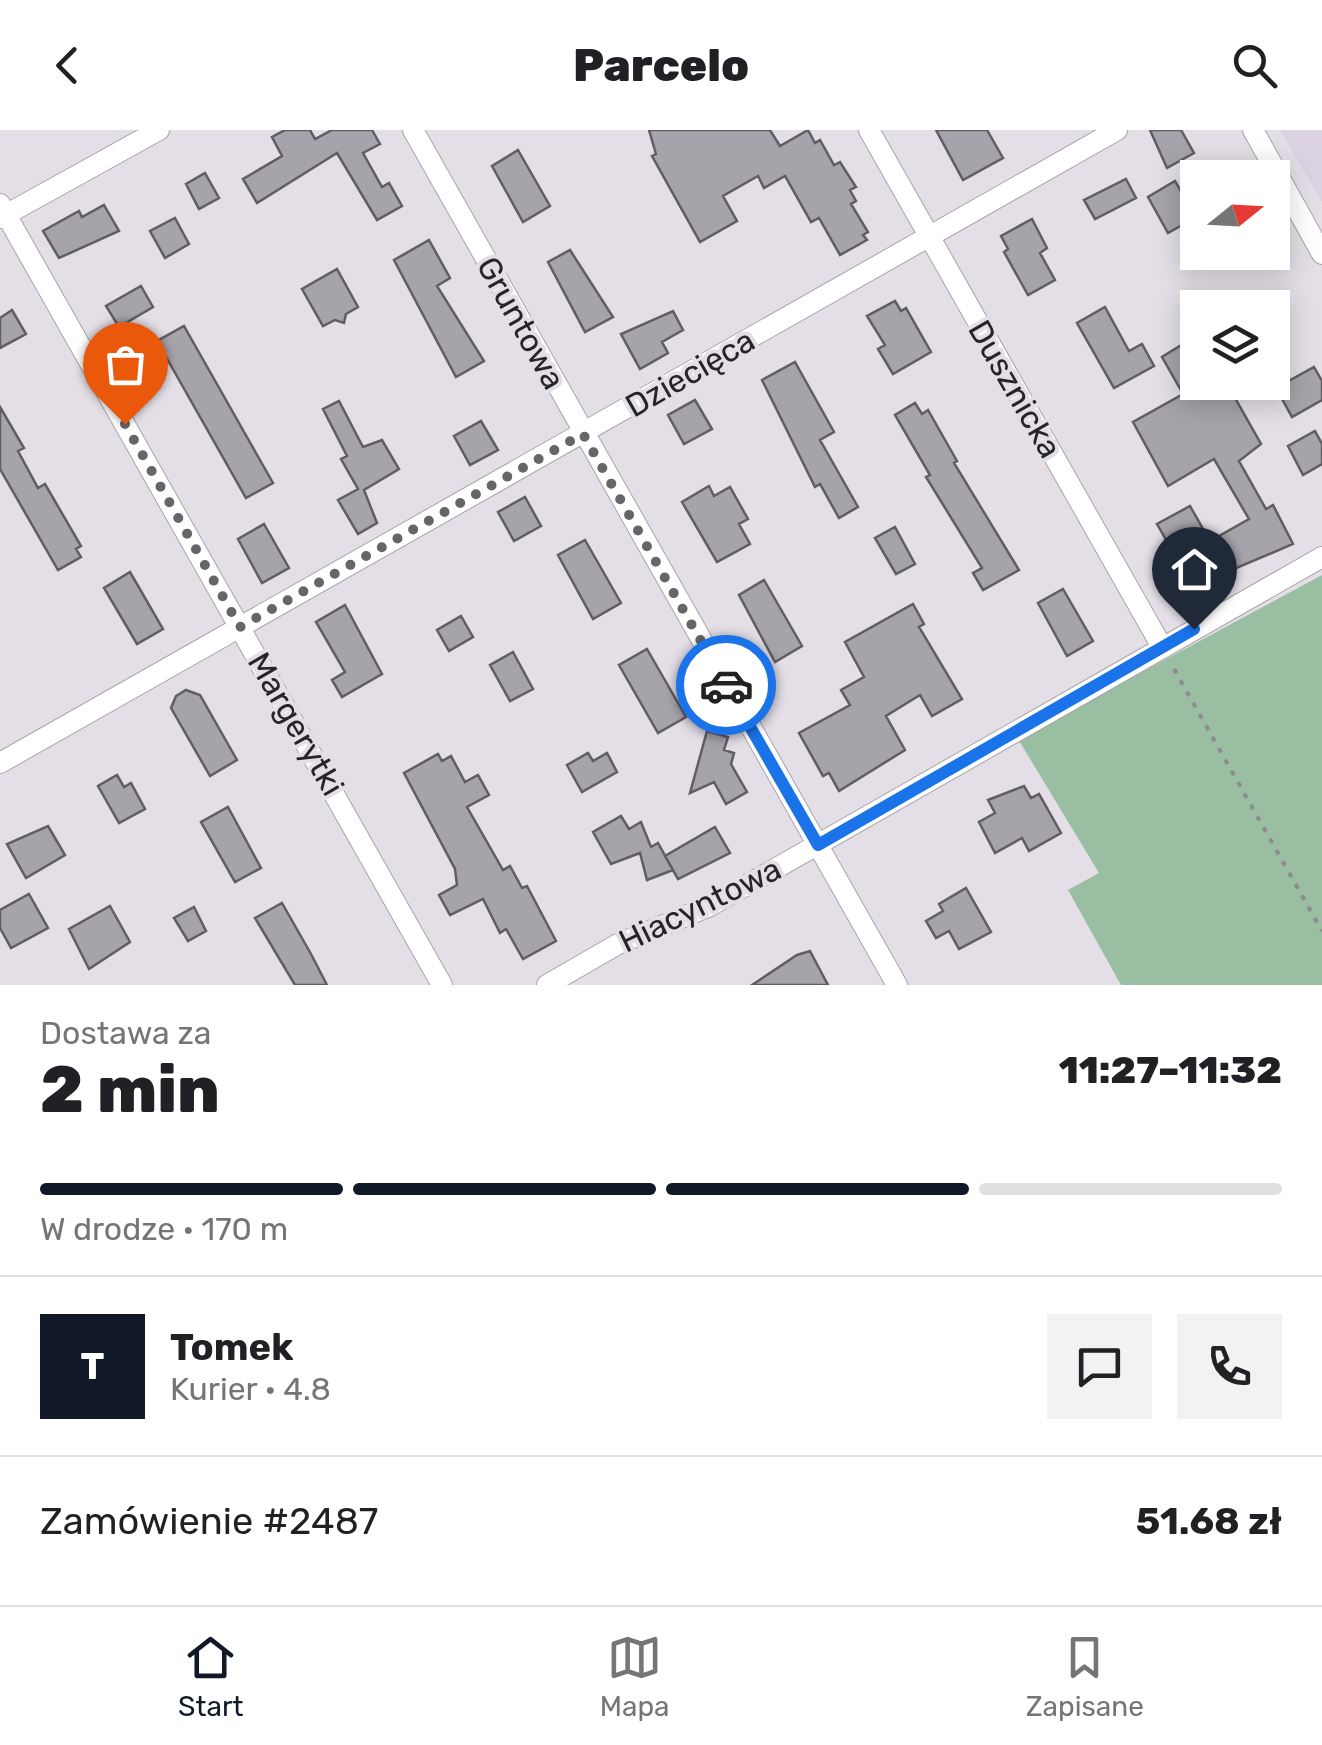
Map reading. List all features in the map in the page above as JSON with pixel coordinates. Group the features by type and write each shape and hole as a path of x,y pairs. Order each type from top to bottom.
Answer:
{"street":[{"path":"2,212 158,130"},
{"name":"Gruntowa","path":"413,130 897,985"},
{"name":"Dusznicka","path":"869,130 1162,647"},
{"name":"Dziecięca","path":"0,763 1118,130"},
{"path":"1253,130 1322,254"},
{"name":"Margerytki","path":"2,212 442,985"},
{"name":"Hiacyntowa","path":"547,985 618,944 710,906 1322,557"}],"path":[{"path":"1162,647 1322,931"}],"shaded area":[{"path":"1280,130 1322,130 1322,202"}],"green space":[{"path":"1322,575 1322,985 1121,985 1068,890 1099,873 1018,739"}],"building":[{"path":"285,130 310,130 315,139 332,130 372,130 380,144 363,153 382,187 389,183 402,206 377,220 337,153 257,203 243,179 282,156 272,137"},
{"path":"649,130 770,130 780,146 808,130 815,143 820,140 834,165 840,162 856,187 850,190 856,201 851,204 868,232 863,235 867,240 840,255 819,218 811,222 785,176 764,188 758,176 723,196 737,221 700,242 652,156 656,154"},
{"path":"936,130 987,130 1003,158 963,180"},
{"path":"1150,130 1181,130 1194,153 1167,168"},
{"path":"518,150 550,206 523,222 492,166"},
{"path":"205,173 219,198 199,209 186,184"},
{"path":"1126,179 1136,198 1095,219 1084,200"},
{"path":"1175,181 1180,190 1180,226 1168,233 1148,197"},
{"path":"104,205 119,231 59,258 43,231 79,211 82,217"},
{"path":"175,218 189,244 165,258 150,231"},
{"path":"1032,219 1047,248 1040,253 1055,280 1028,295 1004,252 1008,249 1001,236"},
{"path":"429,240 450,278 437,286 484,361 456,377 394,260"},
{"path":"570,250 613,317 585,332 548,262"},
{"path":"337,269 358,307 346,314 344,323 335,320 323,326 302,289"},
{"path":"141,286 153,307 119,327 106,306"},
{"path":"895,301 901,311 906,308 931,352 893,374 878,349 885,345 867,316"},
{"path":"1105,307 1129,351 1142,344 1154,366 1114,388 1077,323"},
{"path":"12,310 26,334 0,348 0,318"},
{"path":"673,311 683,330 662,342 668,353 640,369 621,334"},
{"path":"184,326 273,483 246,498 157,341"},
{"path":"1180,346 1180,389 1162,357"},
{"path":"795,362 834,432 820,440 858,507 839,518 820,484 815,487 762,380"},
{"path":"1314,367 1322,381 1322,400 1292,417 1283,400 1290,400 1290,380"},
{"path":"1180,396 1180,400 1236,400 1261,444 1239,461 1266,509 1273,505 1293,544 1213,578 1207,567 1188,578 1157,524 1190,506 1210,541 1249,519 1214,459 1168,486 1133,422"},
{"path":"695,400 712,429 684,444 668,415"},
{"path":"339,401 363,447 382,440 399,469 364,490 377,523 358,534 338,500 358,489 341,459 347,456 323,409"},
{"path":"915,403 922,414 928,410 957,461 954,463 1019,570 983,590 973,573 982,568 926,477 930,475 895,415"},
{"path":"0,407 24,448 18,451 38,488 45,484 81,546 76,549 81,557 58,570 0,469"},
{"path":"481,421 498,450 470,465 454,436"},
{"path":"1315,431 1322,444 1322,464 1303,475 1288,446"},
{"path":"709,486 714,496 730,487 748,519 739,524 750,544 717,562 682,502"},
{"path":"525,497 541,526 514,541 498,512"},
{"path":"264,524 289,568 262,583 238,539"},
{"path":"895,527 915,564 896,574 875,538"},
{"path":"585,540 621,603 593,619 558,555"},
{"path":"130,572 163,629 137,644 104,588"},
{"path":"764,580 802,646 775,662 739,595"},
{"path":"1063,589 1093,641 1067,656 1038,603"},
{"path":"913,604 924,624 919,627 962,699 932,716 920,695 886,716 905,750 839,791 829,773 823,776 799,733 850,705 841,690 864,677 845,642"},
{"path":"345,605 382,674 342,697 332,680 345,672 316,622"},
{"path":"461,616 473,637 449,651 437,630"},
{"path":"647,649 686,717 658,733 619,665"},
{"path":"513,652 533,689 510,701 490,665"},
{"path":"186,690 200,695 237,760 210,776 171,708 176,696"},
{"path":"707,731 728,737 724,750 734,753 731,764 747,792 726,804 714,782 690,793"},
{"path":"588,753 593,761 607,753 617,772 582,792 567,765"},
{"path":"438,754 442,761 451,756 465,782 478,775 489,795 467,807 503,870 510,866 522,888 527,886 556,941 523,959 506,929 500,933 483,899 450,915 439,895 457,885 455,869 404,773"},
{"path":"117,775 124,787 131,783 145,809 119,823 98,786"},
{"path":"1024,786 1031,798 1039,794 1061,833 1029,851 1022,838 995,853 979,822 995,813 988,800"},
{"path":"228,807 261,868 235,882 201,822"},
{"path":"621,816 629,829 641,822 651,847 658,843 673,870 647,880 640,853 611,864 593,832"},
{"path":"48,826 65,855 26,878 7,844"},
{"path":"715,827 730,853 678,879 665,856"},
{"path":"966,888 991,932 959,949 949,931 936,938 926,921 943,911 939,904"},
{"path":"29,894 48,928 11,948 0,928 0,910"},
{"path":"282,903 327,985 295,985 255,918"},
{"path":"110,906 130,942 89,969 69,929"},
{"path":"194,907 206,931 188,941 174,918"},
{"path":"810,951 828,985 752,985 797,955"}],"way so far":[{"path":"125,424 240,627 583,434 726,685"}],"route":[{"path":"726,685 818,845 1194,629"}]}
